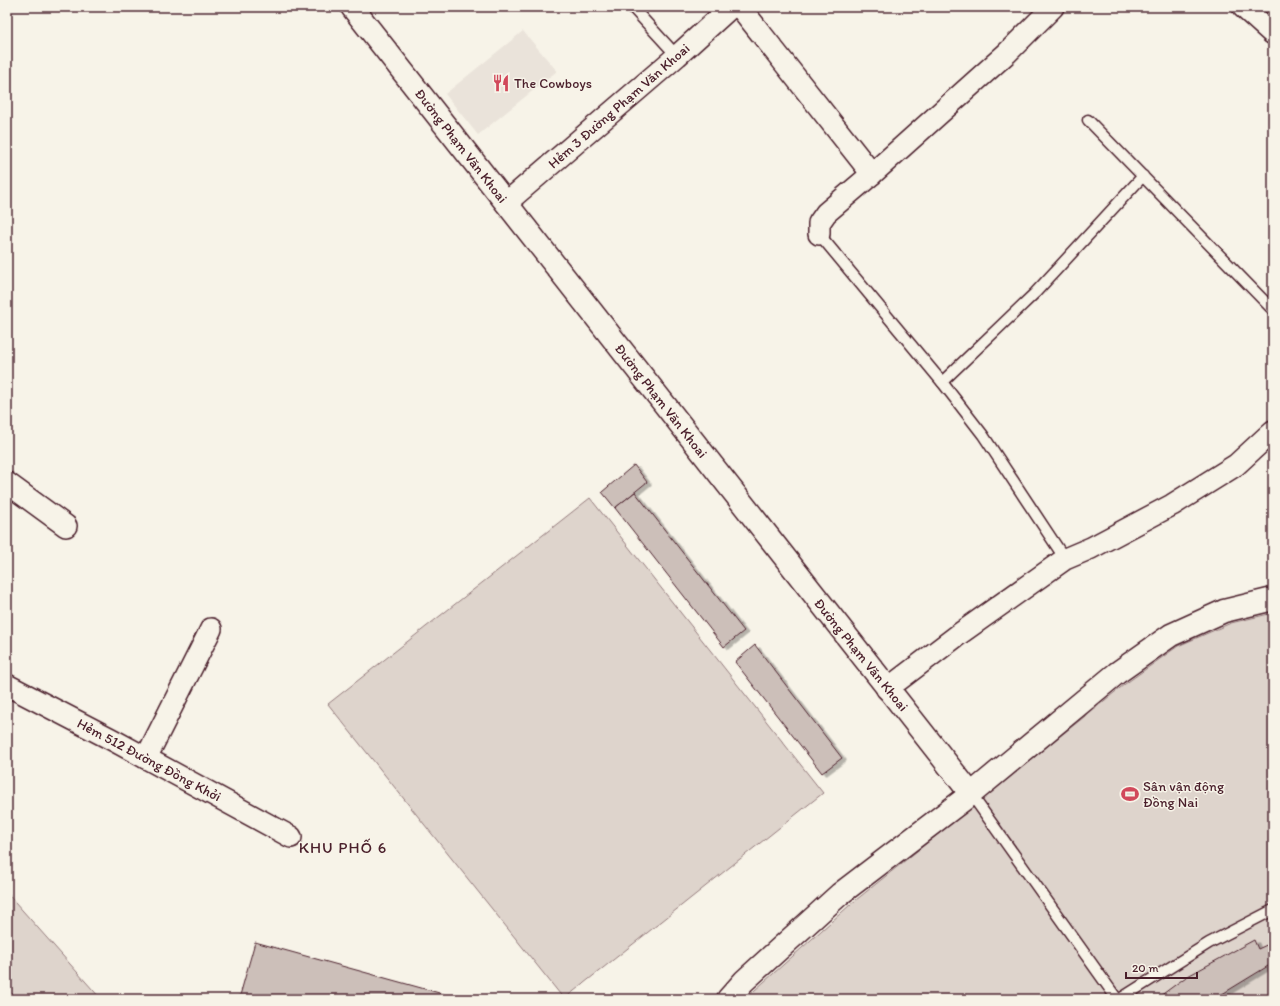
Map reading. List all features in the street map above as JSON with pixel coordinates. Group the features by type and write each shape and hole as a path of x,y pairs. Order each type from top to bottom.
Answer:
{"street":[{"name":"Đường Phạm Văn Khoai","path":"352,7 886,689 971,794"},
{"name":"Hẻm 3 Đường Phạm Văn Khoai","path":"506,203 678,56 731,7"},
{"path":"740,7 872,174"},
{"path":"819,234 819,223 826,213 872,174 1007,53 1053,7"},
{"path":"1243,7 1273,34"},
{"path":"886,689 958,635 1065,559 1172,505 1236,465 1273,431"},
{"path":"7,483 66,526"},
{"path":"728,999 744,981 840,894 971,794 1116,673 1171,635 1224,612 1273,599"},
{"path":"146,758 211,630"},
{"name":"Hẻm 512 Đường Đồng Khởi","path":"7,685 146,758 291,837"}],"lane":[{"path":"632,7 678,56"},
{"path":"1088,120 1273,310"},
{"path":"942,382 1035,293 1143,176"},
{"path":"819,234 942,382 983,435 1065,559"},
{"path":"971,794 1117,999"},
{"path":"1120,999 1209,943 1273,910"}],"shaded area":[{"name":"The Cowboys","path":"523,31 557,71 478,135 445,94"},
{"path":"590,498 823,793 564,999 328,704"},
{"name":"Sân vận động Đồng Nai","path":"1273,613 1273,999 745,999 851,904 1125,684 1178,646 1231,623"},
{"path":"7,893 101,999 7,999"}],"building":[{"path":"634,465 647,482 615,508 602,492"},
{"path":"635,492 744,631 724,647 615,508"},
{"path":"755,645 842,758 822,773 735,662"},
{"path":"1254,940 1258,949 1273,942 1273,963 1214,999 1156,999 1186,977"},
{"path":"255,942 461,999 239,999"}],"place":[{"name":"The Cowboys","path":"501,83"},
{"name":"Sân vận động Đồng Nai","path":"1130,794"}],"district":[{"name":"KHU PHỐ 6","path":"343,847"}]}
